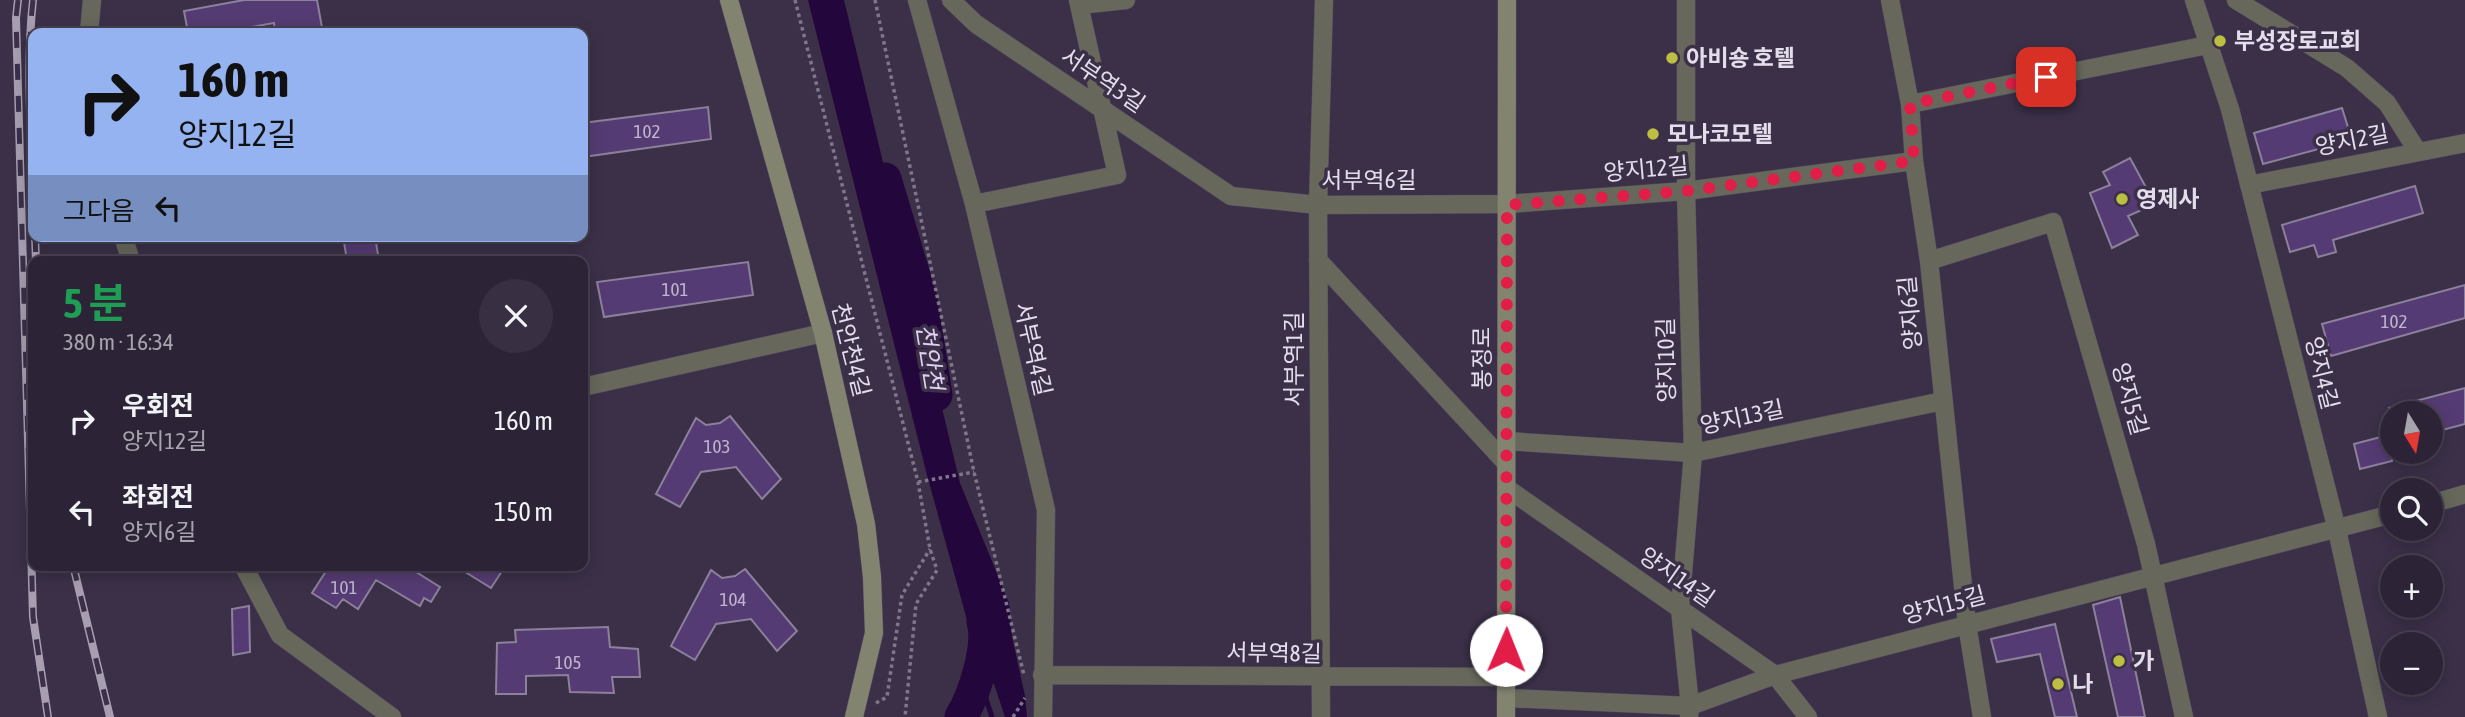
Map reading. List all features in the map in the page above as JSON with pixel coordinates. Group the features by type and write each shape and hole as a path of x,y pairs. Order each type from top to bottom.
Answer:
{"street":[{"path":"89,28 92,0"},
{"name":"천안천4길","path":"729,0 822,333 866,524 872,577 874,634 850,716"},
{"name":"서부역4길","path":"917,0 974,204 1046,510 1034,677 1043,717"},
{"name":"서부역3길","path":"951,0 976,24 1231,196"},
{"path":"974,204 1117,175 1078,3 1126,0"},
{"name":"서부역1길","path":"1321,717 1318,205 1324,0"},
{"name":"봉정로","path":"1506,717 1507,0"},
{"name":"양지10길","path":"1686,0 1686,191 1693,453 1680,609 1690,712"},
{"name":"양지6길","path":"1890,0 1910,104 1914,161 1930,261 1967,624 1982,717"},
{"name":"양지4길","path":"2194,0 2230,109 2337,530 2378,717"},
{"path":"2236,0 2347,68 2387,103 2418,152"},
{"path":"1910,104 2208,45"},
{"name":"양지2길","path":"2249,185 2465,143"},
{"name":"양지12길","path":"1507,205 1686,191 1914,161"},
{"name":"서부역6길","path":"1231,196 1318,205 1507,205"},
{"name":"양지5길","path":"1930,261 2053,222 2146,544 2184,717"},
{"path":"1318,260 1506,463"},
{"path":"588,386 822,333"},
{"name":"양지13길","path":"1506,441 1693,453 1943,401"},
{"name":"양지14길","path":"1508,489 1775,675 1808,717"},
{"path":"2443,500 2465,494"},
{"name":"양지15길","path":"1506,698 1690,712 1775,675 2380,517"},
{"path":"246,571 280,635 392,717"},
{"name":"서부역8길","path":"1034,677 1506,677"}],"path":[{"path":"795,0 918,482 930,549 937,570 916,604 905,717"},
{"path":"875,0 974,472 1034,677"},
{"path":"918,482 974,472"},
{"path":"850,716 887,697 902,595 930,549"},
{"path":"1013,717 1029,693"}],"shaded area":[{"path":"808,0 844,0 960,483 1009,603 1012,637 1027,717 1005,717 994,684 980,667 927,475"}],"building":[{"path":"244,0 317,0 322,28 274,28 274,23 246,28 187,28 184,11"},
{"path":"708,107 711,139 588,156 588,122"},
{"path":"2342,108 2352,140 2263,164 2254,133"},
{"name":"영제사","path":"2130,158 2155,204 2128,216 2138,235 2112,248 2090,193 2110,185 2103,172"},
{"path":"2415,186 2423,213 2333,240 2336,252 2318,257 2314,245 2290,252 2282,225"},
{"path":"344,242 376,242 378,256 346,256"},
{"path":"748,262 753,295 604,317 597,282"},
{"path":"2465,285 2465,318 2331,356 2322,324"},
{"path":"2465,388 2465,424 2443,430 2443,401 2416,401"},
{"path":"730,416 781,479 762,499 736,467 701,472 680,507 656,494 696,418 706,425 720,423"},
{"path":"2380,437 2380,464 2360,469 2354,444"},
{"path":"745,569 797,631 777,651 751,619 716,624 695,660 671,646 711,570 722,578 735,576"},
{"path":"326,571 415,571 440,587 431,602 424,598 420,606 376,580 358,609 343,599 336,608 312,593"},
{"path":"464,571 502,571 491,588"},
{"name":"가","path":"2120,597 2145,717 2118,717 2093,605"},
{"path":"249,606 250,652 233,655 232,609"},
{"name":"나","path":"2055,624 2077,717 2055,717 2040,654 1997,662 1991,639"},
{"path":"608,627 610,647 638,649 640,677 612,677 614,693 570,692 568,675 526,676 526,694 496,694 497,643 516,642 515,630"}],"waterway":[{"name":"천안천","path":"885,179 921,299 936,395"},
{"name":"천안천","path":"961,717 971,697 983,657 983,622"},
{"path":"985,669 986,699 992,717"}],"railway":[{"path":"18,0 16,18 28,441"},
{"path":"31,28 33,0"},
{"path":"35,242 36,256"},
{"path":"32,571 33,617 48,717"},
{"path":"74,571 110,717"}],"place":[{"name":"부성장로교회","path":"2220,41"},
{"name":"아비숑 호텔","path":"1672,58"},
{"name":"모나코모텔","path":"1653,134"},
{"name":"영제사","path":"2122,199"},
{"name":"가","path":"2119,661"},
{"name":"나","path":"2058,684"}],"route":[{"path":"1506,650 1507,205 1686,191 1914,161 1910,104 2046,77"}]}
